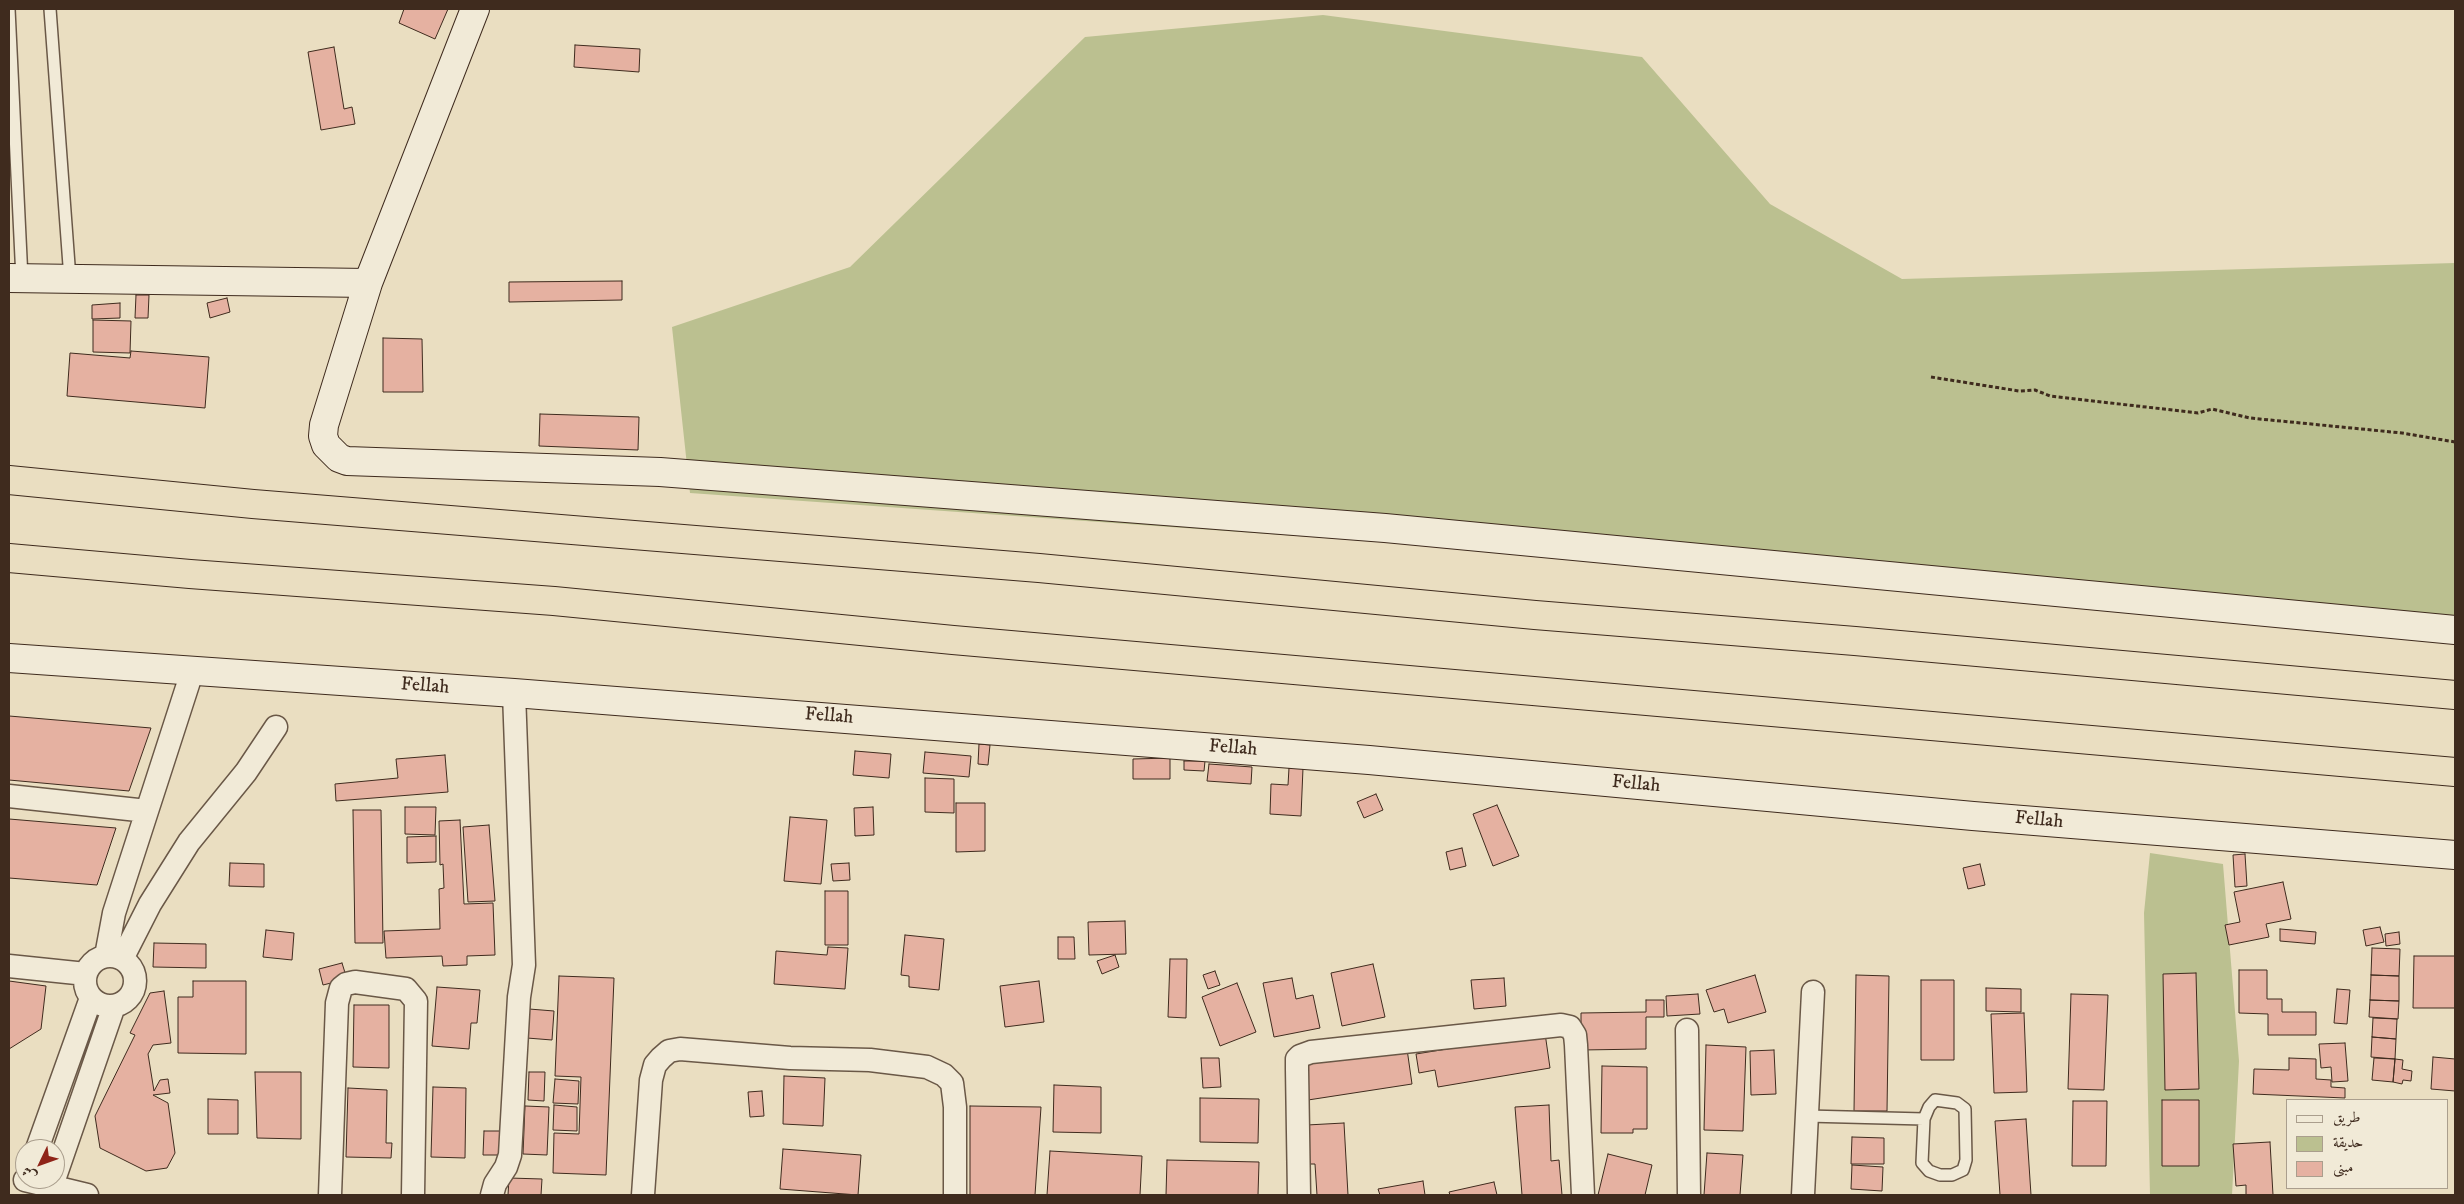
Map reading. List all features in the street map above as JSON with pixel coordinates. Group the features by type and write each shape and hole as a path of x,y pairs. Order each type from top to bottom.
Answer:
{"highway":[{"path":"9,480 252,504 1039,568 1535,615 1865,642 2455,695"},
{"path":"9,558 181,573 554,600 953,640 2455,772"}],"street":[{"path":"475,9 368,283 324,425 323,436 326,445 339,458 356,463 660,472 1385,528 2455,630"},
{"path":"16,278 368,283"},
{"name":"Fellah","path":"9,658 192,672 514,692 1369,760 1982,817 2455,855"},
{"path":"114,957 114,913 192,672"},
{"path":"492,1195 495,1184 506,1167 510,1155 519,998 524,965 514,692"},
{"path":"114,957 178,858 212,811 246,772 276,726"},
{"path":"9,796 146,811"},
{"path":"114,957 132,968 135,987 131,996 123,1003 106,1006 92,998 87,991 86,974 97,959 114,957"},
{"path":"9,966 86,974"},
{"path":"330,1195 337,1003 341,988 346,984 355,982 406,989 416,1001 414,1195"},
{"path":"1803,1195 1813,992"},
{"path":"41,1139 92,998"},
{"path":"65,1147 114,1006"},
{"path":"1299,1195 1296,1120 1298,1058 1311,1052 1561,1025 1570,1027 1573,1031 1576,1045 1583,1195"},
{"path":"1687,1030 1689,1195"},
{"path":"643,1195 651,1080 655,1066 661,1058 669,1051 680,1049 790,1058 870,1060 927,1067 944,1074 952,1083 955,1107 955,1195"},
{"path":"65,1188 87,1195"}],"lane":[{"path":"9,9 16,278"},
{"path":"50,9 70,279"},
{"path":"1935,1100 1957,1103 1965,1109 1966,1160 1963,1170 1952,1175 1940,1175 1929,1171 1922,1163 1924,1119 1929,1107 1935,1100"},
{"path":"1807,1116 1924,1119"}],"path":[{"path":"1931,378 2020,391 2035,390 2050,396 2198,412 2212,409 2250,418 2402,433 2455,442"}],"green space":[{"path":"1323,15 1642,57 1770,204 1902,279 2455,263 2455,618 690,493 672,327 850,267 1085,37"},
{"path":"2150,853 2223,864 2239,1061 2232,1195 2150,1195 2144,913"}],"building":[{"path":"404,9 448,9 435,39 399,23"},
{"path":"575,45 640,49 639,72 574,67"},
{"path":"334,47 344,109 352,107 355,124 321,130 308,52"},
{"path":"622,281 622,300 509,302 509,282"},
{"path":"136,295 149,295 148,318 135,318"},
{"path":"227,298 230,312 210,318 207,303"},
{"path":"120,303 120,318 92,319 92,305"},
{"path":"93,320 131,321 130,353 93,352"},
{"path":"383,338 422,339 423,392 383,392"},
{"path":"131,351 209,357 205,408 67,396 70,353 130,358"},
{"path":"540,414 639,417 638,450 539,446"},
{"path":"9,716 151,728 129,791 9,780"},
{"path":"979,744 990,745 988,765 978,764"},
{"path":"855,751 891,754 889,778 853,775"},
{"path":"925,752 971,756 969,777 923,773"},
{"path":"445,755 448,792 336,801 335,784 398,778 396,759"},
{"path":"1170,758 1170,779 1133,779 1133,759"},
{"path":"1184,761 1205,761 1204,771 1184,770"},
{"path":"1209,764 1252,767 1251,784 1207,781"},
{"path":"1289,768 1303,768 1301,816 1270,814 1271,784 1288,785"},
{"path":"925,778 954,779 954,813 925,812"},
{"path":"1376,794 1383,810 1364,818 1357,802"},
{"path":"956,803 985,803 985,851 956,852"},
{"path":"1497,805 1519,856 1493,866 1473,814"},
{"path":"405,807 436,807 435,835 405,834"},
{"path":"873,807 874,835 855,836 854,808"},
{"path":"353,810 381,810 383,943 355,943"},
{"path":"790,817 827,820 821,884 784,881"},
{"path":"9,819 116,828 97,885 9,878"},
{"path":"460,820 464,904 493,903 495,955 467,956 467,965 443,966 442,956 386,958 384,931 440,929 439,889 444,888 443,864 440,865 439,821"},
{"path":"489,825 495,901 468,902 463,827"},
{"path":"436,836 436,862 407,863 407,837"},
{"path":"1462,848 1466,866 1450,870 1446,852"},
{"path":"2245,854 2247,886 2235,887 2233,855"},
{"path":"230,863 264,864 264,887 229,886"},
{"path":"849,863 850,880 833,881 831,864"},
{"path":"1980,864 1985,885 1968,889 1963,868"},
{"path":"2283,882 2291,919 2266,924 2269,937 2229,945 2225,925 2240,922 2234,892"},
{"path":"825,891 848,891 848,945 825,945"},
{"path":"1125,921 1126,954 1089,955 1088,922"},
{"path":"2380,927 2384,942 2366,946 2363,930"},
{"path":"2280,929 2316,932 2315,944 2280,941"},
{"path":"266,930 294,933 292,960 263,957"},
{"path":"2399,932 2400,944 2386,946 2385,934"},
{"path":"905,935 944,939 939,990 909,987 909,976 901,975"},
{"path":"1058,937 1074,937 1075,959 1058,959"},
{"path":"154,943 206,944 206,968 153,967"},
{"path":"828,947 848,948 845,989 774,984 776,951 827,955"},
{"path":"2372,948 2400,949 2399,976 2371,975"},
{"path":"1115,955 1119,967 1102,974 1097,961"},
{"path":"2414,956 2455,956 2455,1008 2413,1008"},
{"path":"1170,959 1187,959 1186,1018 1168,1017"},
{"path":"342,963 347,979 323,985 319,969"},
{"path":"1373,964 1385,1017 1342,1026 1331,973"},
{"path":"2239,970 2267,970 2267,999 2282,999 2282,1012 2316,1012 2316,1035 2268,1035 2268,1014 2239,1013"},
{"path":"1215,971 1220,985 1208,989 1203,975"},
{"path":"2196,973 2199,1089 2165,1090 2163,974"},
{"path":"1755,975 1766,1012 1728,1023 1724,1009 1714,1012 1706,990"},
{"path":"1856,975 1889,976 1887,1111 1854,1111"},
{"path":"2371,975 2399,976 2399,1001 2370,1000"},
{"path":"559,976 614,978 606,1175 553,1173 554,1133 579,1134 581,1077 555,1076"},
{"path":"1292,978 1296,999 1313,995 1320,1028 1274,1037 1263,983"},
{"path":"1504,978 1506,1006 1474,1009 1471,980"},
{"path":"1921,980 1954,980 1954,1060 1921,1060"},
{"path":"9,981 46,986 41,1029 9,1049"},
{"path":"193,981 246,981 246,1054 178,1053 178,997 193,997"},
{"path":"1039,981 1044,1022 1005,1027 1000,986"},
{"path":"1237,983 1256,1032 1220,1046 1202,997"},
{"path":"437,987 480,990 477,1023 471,1023 469,1049 432,1046"},
{"path":"1986,988 2021,989 2021,1012 1986,1011"},
{"path":"2337,989 2350,990 2347,1024 2334,1023"},
{"path":"164,991 171,1043 153,1045 148,1054 154,1091 160,1080 168,1079 170,1093 153,1095 168,1103 175,1153 167,1168 146,1171 100,1148 95,1116 135,1035 130,1033 150,993"},
{"path":"1698,994 1700,1014 1667,1016 1666,996"},
{"path":"2071,994 2108,995 2104,1090 2068,1089"},
{"path":"1646,1000 1664,1000 1664,1017 1646,1017 1646,1049 1581,1050 1581,1013 1646,1012"},
{"path":"2370,1000 2399,1001 2398,1019 2369,1017"},
{"path":"354,1005 389,1005 389,1068 353,1067"},
{"path":"529,1009 554,1011 552,1040 527,1038"},
{"path":"2024,1013 2027,1092 1994,1093 1991,1014"},
{"path":"2373,1018 2397,1019 2396,1039 2372,1037"},
{"path":"1545,1033 1550,1068 1438,1087 1435,1070 1419,1073 1416,1054"},
{"path":"2372,1037 2396,1039 2395,1059 2371,1057"},
{"path":"2345,1043 2348,1081 2332,1082 2331,1067 2321,1068 2319,1044"},
{"path":"1706,1045 1746,1047 1743,1131 1704,1130"},
{"path":"1407,1049 1412,1084 1308,1100 1303,1064"},
{"path":"1774,1050 1776,1094 1751,1095 1750,1051"},
{"path":"2433,1057 2455,1059 2455,1091 2431,1089"},
{"path":"1201,1058 1219,1058 1221,1087 1203,1088"},
{"path":"2289,1058 2316,1059 2316,1079 2331,1080 2331,1087 2345,1088 2345,1098 2253,1094 2254,1069 2289,1070"},
{"path":"2374,1058 2395,1059 2393,1082 2372,1080"},
{"path":"2395,1059 2403,1060 2402,1069 2412,1071 2411,1081 2403,1080 2402,1084 2393,1082"},
{"path":"1602,1066 1647,1067 1647,1129 1633,1129 1633,1133 1601,1133"},
{"path":"255,1072 301,1072 301,1139 257,1138"},
{"path":"529,1072 545,1072 544,1101 528,1100"},
{"path":"784,1076 825,1078 823,1126 783,1124"},
{"path":"555,1079 579,1081 578,1104 553,1103"},
{"path":"1054,1085 1101,1087 1101,1133 1053,1132"},
{"path":"433,1087 466,1088 465,1158 431,1157"},
{"path":"348,1088 387,1090 386,1143 392,1143 391,1158 346,1157"},
{"path":"762,1091 764,1116 750,1117 748,1092"},
{"path":"1200,1098 1259,1099 1258,1143 1200,1142"},
{"path":"208,1099 238,1100 238,1134 208,1134"},
{"path":"2162,1100 2199,1100 2199,1166 2162,1166"},
{"path":"2073,1101 2107,1101 2106,1166 2072,1166"},
{"path":"554,1105 577,1107 577,1131 553,1130"},
{"path":"1549,1105 1551,1161 1559,1160 1562,1195 1522,1195 1515,1107"},
{"path":"525,1106 549,1107 547,1155 523,1154"},
{"path":"970,1106 1041,1107 1035,1195 970,1195"},
{"path":"2026,1119 2031,1195 2000,1195 1995,1121"},
{"path":"1344,1123 1348,1195 1317,1195 1315,1164 1309,1164 1307,1125"},
{"path":"484,1131 504,1131 503,1155 483,1155"},
{"path":"1852,1137 1884,1138 1884,1164 1851,1164"},
{"path":"2270,1142 2273,1195 2246,1195 2246,1185 2236,1186 2233,1144"},
{"path":"783,1149 861,1155 858,1195 780,1189"},
{"path":"1050,1151 1142,1156 1140,1195 1047,1195"},
{"path":"1707,1153 1743,1155 1740,1195 1704,1195"},
{"path":"1608,1154 1652,1165 1645,1195 1598,1195"},
{"path":"1167,1160 1259,1162 1258,1195 1166,1195"},
{"path":"1852,1165 1883,1167 1882,1191 1851,1189"},
{"path":"509,1178 542,1179 541,1195 508,1195"},
{"path":"1423,1181 1425,1195 1380,1195 1378,1189"},
{"path":"1494,1182 1497,1195 1450,1195 1449,1192"}]}
